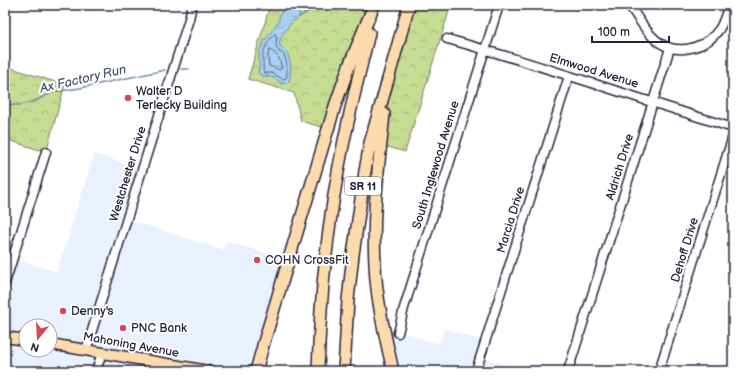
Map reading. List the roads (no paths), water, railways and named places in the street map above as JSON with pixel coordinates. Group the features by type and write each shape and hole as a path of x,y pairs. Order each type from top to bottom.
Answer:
{"highway":[{"path":"256,371 335,106 349,66 375,5"},
{"name":"SR 11","path":"318,371 320,319 330,223 348,121 375,5"},
{"name":"SR 11","path":"344,371 348,300 353,255 360,200 370,143 409,5"},
{"path":"387,83 376,192 374,249 379,304 393,371"}],"main road":[{"path":"5,337 18,339"},
{"name":"Mahoning Avenue","path":"58,345 186,369 208,371"}],"street":[{"name":"Westchester Drive","path":"86,350 189,19 192,5"},
{"name":"South Inglewood Avenue","path":"398,333 411,286 499,5"},
{"path":"630,5 650,34 661,43 670,48 684,49 692,48 706,42 712,37 720,28 728,5"},
{"name":"Elmwood Avenue","path":"447,39 478,47 733,128"},
{"name":"Aldrich Drive","path":"568,371 670,48"},
{"name":"Marcia Drive","path":"476,371 569,76"},
{"name":"Dehoff Drive","path":"659,371 733,136"},
{"path":"5,282 46,152"},
{"path":"96,371 102,353"}],"water":[{"path":"284,5 293,5 293,11 300,14 282,35 280,40 280,46 289,56 291,67 289,82 281,84 275,78 263,76 258,73 260,50 279,21"}],"waterway":[{"name":"Ax Factory Run","path":"299,17 319,5"},
{"name":"Ax Factory Run","path":"181,69 189,69"},
{"name":"Ax Factory Run","path":"5,105 20,105 35,101 53,92 80,88 165,70"}],"place":[{"name":"Walter D Terlecky Building","path":"128,98"},
{"name":"COHN CrossFit","path":"257,260"},
{"name":"Denny's","path":"63,311"},
{"name":"PNC Bank","path":"123,328"}]}
